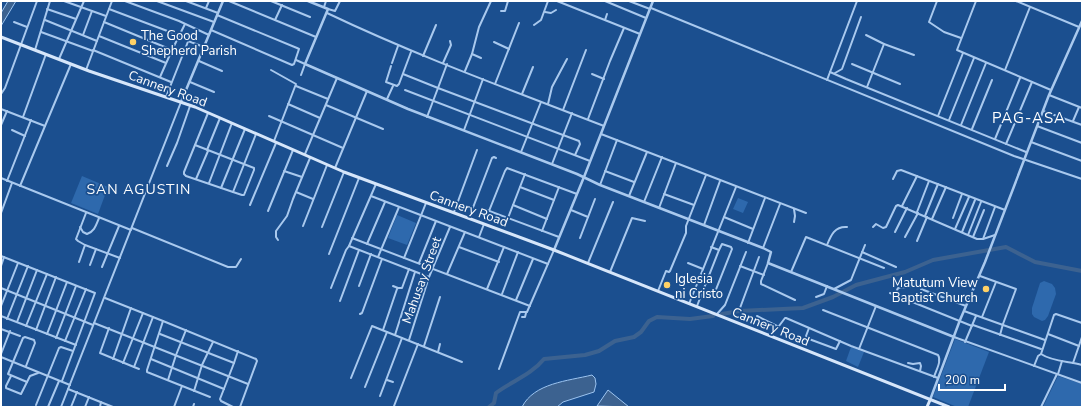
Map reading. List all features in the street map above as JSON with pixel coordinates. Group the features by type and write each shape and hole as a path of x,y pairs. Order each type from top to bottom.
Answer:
{"main road":[{"name":"Cannery Road","path":"1,36 86,70 181,102 344,172 588,263 948,407"},
{"path":"927,407 930,400"}],"street":[{"path":"1,94 5,88 37,1"},
{"path":"35,50 50,1"},
{"path":"64,1 106,16"},
{"path":"59,59 84,1"},
{"path":"86,70 112,1"},
{"path":"125,1 209,35"},
{"path":"157,1 215,22"},
{"path":"186,1 194,2 297,48 300,51 294,64 292,65 212,30"},
{"path":"206,8 209,1"},
{"path":"61,407 181,102 223,1"},
{"path":"229,1 316,38"},
{"path":"272,1 310,17"},
{"path":"308,1 335,11 340,1"},
{"path":"324,7 326,1"},
{"path":"465,71 472,54 479,26 490,1"},
{"path":"501,11 505,11 508,1"},
{"path":"534,25 541,20 548,1"},
{"path":"557,1 640,34"},
{"path":"605,1 647,18"},
{"path":"629,1 650,8 1023,159 1082,179"},
{"path":"522,317 525,318 571,210 653,1"},
{"path":"827,80 857,1"},
{"path":"937,1 928,22 944,32 961,38"},
{"path":"976,1 956,50 1051,90"},
{"path":"1016,1 1079,27"},
{"path":"1027,6 1029,1"},
{"path":"275,20 282,5"},
{"path":"1004,70 1030,7"},
{"path":"109,9 178,35"},
{"path":"300,75 328,9"},
{"path":"47,10 76,19"},
{"path":"544,12 552,13 556,10"},
{"path":"83,35 92,11"},
{"path":"326,13 411,52 447,64 604,126"},
{"path":"605,20 608,14"},
{"path":"835,74 842,69 861,17"},
{"path":"45,20 97,40"},
{"path":"930,400 960,320 989,253 1023,159 1051,90 1082,21"},
{"path":"14,22 27,27"},
{"path":"104,22 172,50"},
{"path":"495,84 520,23"},
{"path":"160,77 178,35 185,24"},
{"path":"423,56 436,25"},
{"path":"588,120 624,28"},
{"path":"41,32 93,50 172,82"},
{"path":"166,97 191,34"},
{"path":"866,35 884,44 914,55"},
{"path":"99,36 166,64"},
{"path":"188,41 204,47"},
{"path":"443,63 451,45 450,41"},
{"path":"494,42 509,49"},
{"path":"867,87 884,44"},
{"path":"392,62 398,46"},
{"path":"563,110 586,50"},
{"path":"391,66 386,80 387,83 397,86 411,52"},
{"path":"938,116 963,53"},
{"path":"23,117 46,54"},
{"path":"472,54 481,58"},
{"path":"949,120 974,58"},
{"path":"548,104 552,87 567,59"},
{"path":"296,60 427,117 552,164 600,185 763,248 771,252 761,282 762,285 795,300"},
{"path":"199,61 222,71"},
{"path":"961,125 986,63"},
{"path":"20,186 71,64"},
{"path":"427,117 447,64"},
{"path":"852,64 900,84"},
{"path":"522,94 533,67"},
{"path":"250,205 275,142 281,121 296,86 296,82 271,70"},
{"path":"830,72 1026,152"},
{"path":"403,74 579,141 575,155"},
{"path":"592,74 604,79"},
{"path":"304,155 337,78"},
{"path":"995,139 1020,78"},
{"path":"464,130 476,102 483,79"},
{"path":"971,130 992,80"},
{"path":"190,82 214,92"},
{"path":"1006,144 1032,82"},
{"path":"387,99 393,85"},
{"path":"296,86 328,99"},
{"path":"405,90 590,161"},
{"path":"335,168 367,91"},
{"path":"1049,95 1081,107 1073,121"},
{"path":"521,152 542,102"},
{"path":"288,104 320,118"},
{"path":"326,105 382,129"},
{"path":"167,166 190,106"},
{"path":"1,109 46,126"},
{"path":"1,125 7,111"},
{"path":"1043,111 1082,125"},
{"path":"195,145 254,168 244,195 220,188 184,174 195,145 208,113"},
{"path":"552,164 559,150 572,113"},
{"path":"269,116 343,148"},
{"path":"196,179 220,118"},
{"path":"7,180 31,120"},
{"path":"209,183 232,124"},
{"path":"1037,126 1082,143"},
{"path":"220,188 245,129"},
{"path":"12,130 25,136"},
{"path":"233,192 256,134"},
{"path":"601,134 806,213"},
{"path":"600,185 617,140"},
{"path":"1030,142 1082,161"},
{"path":"268,211 293,150"},
{"path":"454,212 477,150"},
{"path":"629,196 647,152"},
{"path":"644,202 662,157"},
{"path":"278,240 276,237 276,231 287,216 310,158"},
{"path":"469,218 492,158 496,158"},
{"path":"659,208 676,163"},
{"path":"304,226 327,165"},
{"path":"490,211 506,169 508,168 577,194"},
{"path":"893,179 899,170 946,187 975,200 1005,210"},
{"path":"284,171 302,177"},
{"path":"605,171 634,182"},
{"path":"322,227 344,172"},
{"path":"508,218 525,174"},
{"path":"658,291 666,271 670,271 686,233 688,219 706,175"},
{"path":"902,206 917,176"},
{"path":"1,178 119,226 131,229 228,267 236,267 241,259"},
{"path":"329,254 360,178"},
{"path":"704,225 720,180"},
{"path":"905,237 929,181"},
{"path":"1,213 12,183"},
{"path":"331,288 346,250 376,184"},
{"path":"917,241 938,184"},
{"path":"520,187 554,200"},
{"path":"542,231 559,187"},
{"path":"689,304 736,187"},
{"path":"932,219 946,187"},
{"path":"296,192 313,199"},
{"path":"664,194 694,205"},
{"path":"953,218 962,194"},
{"path":"371,196 548,264"},
{"path":"955,229 969,197"},
{"path":"748,242 765,198"},
{"path":"580,238 595,199"},
{"path":"962,232 975,200"},
{"path":"367,244 385,202"},
{"path":"404,258 426,202"},
{"path":"588,263 613,202"},
{"path":"968,235 981,202"},
{"path":"763,248 780,204"},
{"path":"513,205 547,219"},
{"path":"873,227 876,224 884,228 886,227 896,206 898,205 973,237 983,239 995,235"},
{"path":"983,239 995,207"},
{"path":"360,314 362,313 382,249 399,208"},
{"path":"895,232 907,208"},
{"path":"484,209 559,238"},
{"path":"794,209 796,216 794,222"},
{"path":"571,210 588,217"},
{"path":"973,237 984,210"},
{"path":"86,213 76,239 85,245 120,258"},
{"path":"724,217 753,229"},
{"path":"80,227 84,233 90,233 94,230 99,218"},
{"path":"610,272 632,218 645,221"},
{"path":"419,263 436,221"},
{"path":"479,237 484,224"},
{"path":"102,267 119,226"},
{"name":"Mahusay Street","path":"408,340 432,268 450,226"},
{"path":"827,245 834,231 842,227 847,227"},
{"path":"447,274 465,232"},
{"path":"791,272 806,237 884,268"},
{"path":"352,238 502,294 530,306"},
{"path":"697,307 718,250 722,244 731,247 732,249 713,297"},
{"path":"78,262 85,245"},
{"path":"834,289 851,280 865,245"},
{"path":"349,246 429,277"},
{"path":"458,247 499,262"},
{"path":"487,289 504,247"},
{"path":"711,247 718,250"},
{"path":"90,265 96,249"},
{"path":"340,301 359,250"},
{"path":"502,294 518,252"},
{"path":"717,314 725,305 746,252"},
{"path":"862,252 896,267"},
{"path":"359,286 370,254"},
{"path":"1,256 94,292 95,294 62,381"},
{"path":"1,266 4,257"},
{"path":"740,308 759,257"},
{"path":"516,300 533,258"},
{"path":"1,305 18,263"},
{"path":"688,263 703,269"},
{"path":"768,263 965,342 1082,383"},
{"path":"7,319 28,266"},
{"path":"740,266 764,275"},
{"path":"393,286 402,288 409,269"},
{"path":"17,322 37,270"},
{"path":"395,335 415,272"},
{"path":"26,326 47,274"},
{"path":"980,276 1016,289 1000,335"},
{"path":"36,330 56,278"},
{"path":"47,334 67,282"},
{"path":"982,318 996,282"},
{"path":"56,338 76,286"},
{"path":"816,297 824,294 828,286"},
{"path":"895,295 898,288 914,286"},
{"path":"1,288 84,321 109,328 248,384"},
{"path":"383,330 398,288"},
{"path":"65,341 86,289"},
{"path":"922,289 966,306"},
{"path":"890,293 972,325 1042,349"},
{"path":"424,346 440,297"},
{"path":"105,298 257,360 240,407"},
{"path":"859,349 876,306"},
{"path":"113,359 131,308"},
{"path":"823,310 938,355 940,357 940,362 934,377"},
{"path":"964,311 1045,340"},
{"path":"499,369 520,312 526,313"},
{"path":"123,363 143,313"},
{"path":"1034,366 1038,356 1041,354 1055,314 1082,323"},
{"path":"1,316 76,345"},
{"path":"757,316 777,326 779,326 785,318 859,349 938,378"},
{"path":"965,342 976,316"},
{"path":"134,367 153,317"},
{"path":"164,321 150,358 147,370 148,372 210,397"},
{"path":"351,378 372,327 462,362"},
{"path":"109,328 100,352 101,354 139,369"},
{"path":"809,328 806,336 809,339 836,349 840,341"},
{"path":"1,329 10,331 20,336"},
{"path":"168,380 186,330"},
{"path":"10,331 1,356 70,385"},
{"path":"365,387 387,332"},
{"path":"160,334 234,363"},
{"path":"1047,334 1082,348"},
{"path":"26,366 35,343 34,340 26,337 23,338 8,372 9,375 27,382"},
{"path":"1073,363 1082,337"},
{"path":"380,396 402,338"},
{"path":"194,391 202,365 213,341"},
{"path":"394,406 418,344"},
{"path":"438,352 440,344"},
{"path":"36,405 59,348 62,347 74,351"},
{"path":"233,407 227,406 221,401 238,351"},
{"path":"1041,354 1062,362 1082,365"},
{"path":"150,358 224,389"},
{"path":"1041,407 1058,374 1062,362"},
{"path":"908,363 920,363 920,371"},
{"path":"11,376 6,387 20,394 22,393 30,375 39,372"},
{"path":"48,407 58,380"},
{"path":"386,380 393,382"},
{"path":"174,407 182,386"},
{"path":"68,389 113,407"},
{"path":"71,407 77,392"},
{"path":"85,407 90,397"},
{"path":"100,407 101,402"}],"shaded area":[{"path":"8,1 16,1 1,26 1,13"},
{"path":"82,176 108,187 98,214 71,203"},
{"path":"738,198 748,202 743,213 733,209"},
{"path":"397,215 416,223 407,245 388,238"},
{"path":"1044,281 1052,284 1055,288 1056,294 1048,316 1042,321 1034,317 1032,314 1032,308 1040,283"},
{"path":"955,339 989,352 968,407 957,407 933,397"},
{"path":"851,347 864,352 858,367 846,361"},
{"path":"592,375 595,378 596,384 594,392 563,402 557,407 522,407 527,399 543,388 562,381"},
{"path":"1058,376 1082,384 1082,407 1043,407"},
{"path":"608,390 629,407 597,406"}],"waterway":[{"path":"722,314 739,311 803,308 833,297 856,285 905,272 933,260 1006,247 1035,262 1082,271"},
{"path":"489,407 494,403 496,393 527,374 544,359 585,355 599,351 615,341 634,337 641,332 649,321 657,317 690,319 713,316"}],"place":[{"name":"The Good Shepherd Parish","path":"133,42"},
{"name":"Iglesia ni Cristo","path":"667,285"},
{"name":"Matutum View Baptist Church","path":"986,289"}],"district":[{"name":"PAG-ASA","path":"1029,118"},
{"name":"SAN AGUSTIN","path":"139,189"}]}
